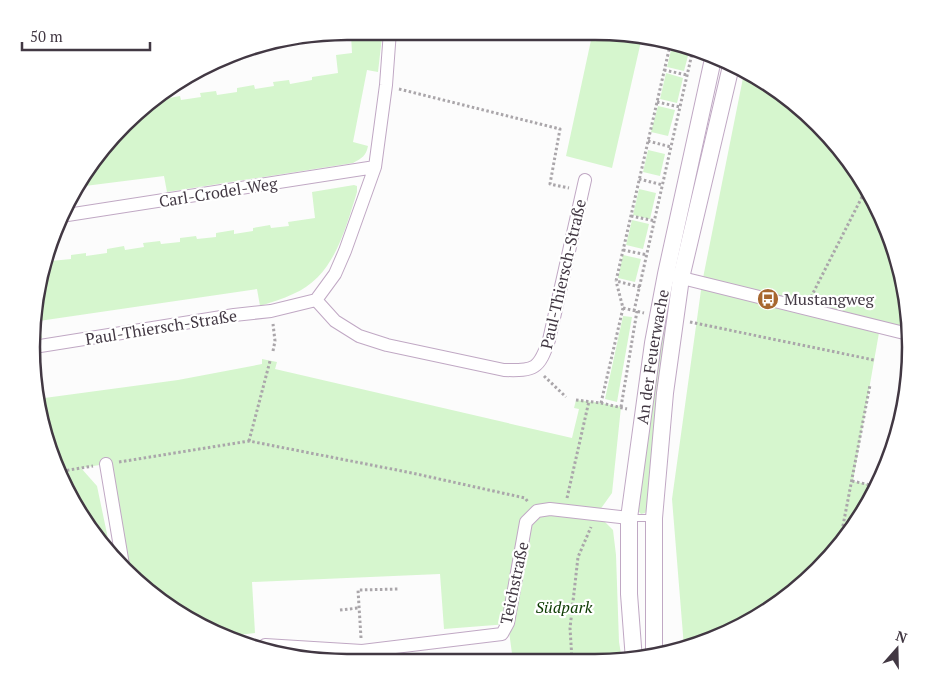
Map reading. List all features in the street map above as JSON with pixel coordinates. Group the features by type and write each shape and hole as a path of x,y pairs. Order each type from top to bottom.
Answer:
{"street":[{"path":"316,300 335,274 375,168 386,85 389,40"},
{"name":"An der Feuerwache","path":"654,648 654,518 665,393 675,319 674,276 712,63"},
{"name":"An der Feuerwache","path":"633,651 629,594 629,518 658,316 674,276 730,71"},
{"name":"Carl-Crodel-Weg","path":"70,215 375,168"},
{"name":"Paul-Thiersch-Straße","path":"40,346 234,315 271,311 316,300 336,322 359,336 387,346 504,370 521,371 535,367 543,358 549,340 584,185"},
{"path":"674,276 901,329"},
{"path":"106,464 121,555"},
{"path":"537,511 550,509 629,518"},
{"name":"Teichstraße","path":"276,646 321,644 362,651 502,634 508,624 526,522 537,511"}],"lane":[{"path":"629,518 654,518"}],"path":[{"path":"601,403 623,308 616,281 669,49"},
{"path":"621,407 640,287 692,55"},
{"path":"664,70 687,75"},
{"path":"386,85 560,130 550,184 584,185"},
{"path":"657,102 680,107"},
{"path":"647,141 671,147"},
{"path":"639,180 663,185"},
{"path":"807,308 814,290 862,196"},
{"path":"631,216 654,221"},
{"path":"623,250 647,255"},
{"path":"616,281 640,287"},
{"path":"623,308 658,316"},
{"path":"675,319 874,360"},
{"path":"273,351 275,341"},
{"path":"249,442 270,361"},
{"path":"535,367 566,398"},
{"path":"842,529 870,385"},
{"path":"576,400 644,412"},
{"path":"564,511 589,401"},
{"path":"66,471 249,442 402,471 525,498 537,511"},
{"path":"852,481 869,485"},
{"path":"572,654 570,628 578,557 597,514"},
{"path":"362,651 358,590 399,589"},
{"path":"340,610 358,608"}],"green space":[{"path":"351,40 382,40 378,72 367,70 353,142 368,146 363,156 353,163 167,192 164,176 86,186 116,145 145,116 166,99 180,96 181,100 201,97 200,93 216,91 217,95 237,92 237,88 254,85 255,89 274,86 273,82 289,80 290,84 312,80 312,77 338,73 336,55 352,53"},
{"path":"591,40 640,44 612,168 566,156"},
{"path":"671,49 688,54 684,71 667,67"},
{"path":"666,73 683,78 677,103 660,99"},
{"path":"743,78 782,103 797,116 826,145 850,176 870,211 886,248 896,287 901,332 880,327 853,481 869,485 861,501 839,534 812,564 782,591 731,622 684,641 672,499 702,283"},
{"path":"658,106 675,110 668,136 651,132"},
{"path":"648,150 665,154 660,176 643,172"},
{"path":"357,186 348,222 336,251 319,276 293,294 260,306 257,289 42,321 46,287 52,261 71,259 71,255 86,253 86,256 107,253 107,249 124,246 125,250 144,247 143,243 160,241 161,244 180,242 180,238 196,236 197,239 216,237 216,233 234,230 234,234 253,231 253,228 270,225 271,228 289,226 288,222 315,218 312,192"},
{"path":"639,189 656,193 650,219 633,215"},
{"path":"632,220 649,224 643,249 626,245"},
{"path":"623,255 641,259 635,282 618,278"},
{"path":"623,316 632,317 617,402 605,399"},
{"path":"662,324 671,325 647,509 645,513 641,514 637,510"},
{"name":"Südpark","path":"262,359 277,362 275,369 572,438 579,409 574,408 576,400 621,407 612,493 597,514 613,530 621,652 512,654 508,624 444,629 440,574 252,582 255,633 240,635 193,613 160,591 125,558 106,464 81,468 97,486 108,540 81,501 56,446 45,398 178,380 262,364"}],"place":[{"name":"Mustangweg","path":"768,299"}]}
